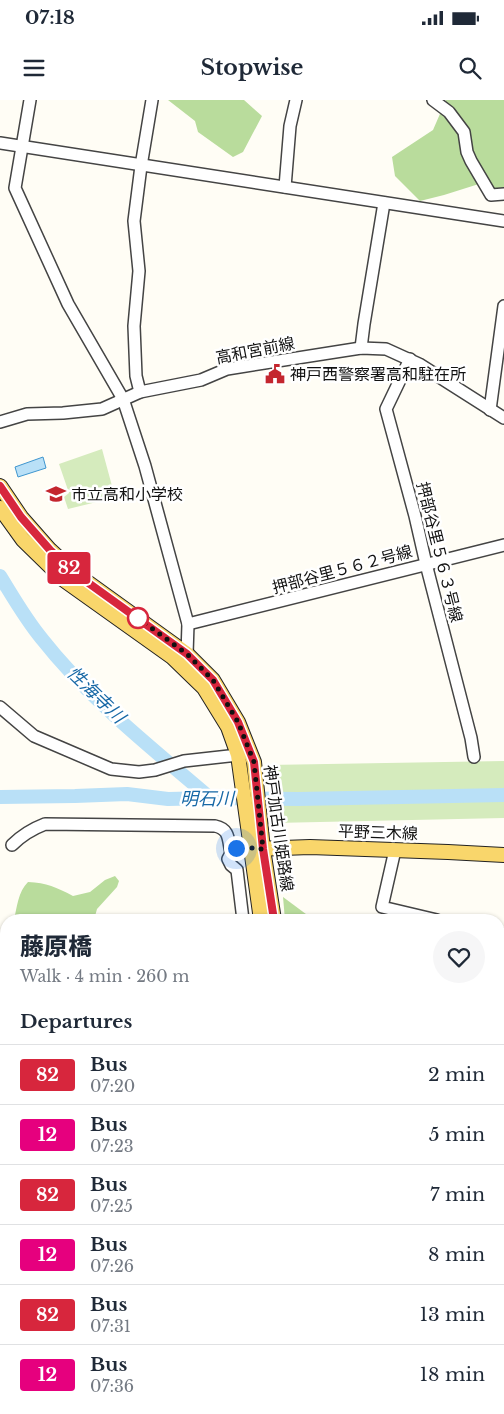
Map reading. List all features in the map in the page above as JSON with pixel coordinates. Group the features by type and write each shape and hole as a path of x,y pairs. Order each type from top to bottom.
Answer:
{"main road":[{"name":"神戸加古川姫路線","path":"0,486 21,517 50,550 76,574 187,654 213,680 238,722 254,762 254,825"},
{"name":"神戸加古川姫路線","path":"0,508 23,540 64,580 172,657 204,688 228,727 238,758 273,914"},
{"name":"平野三木線","path":"258,849 310,847 504,855"},
{"name":"神戸加古川姫路線","path":"258,849 261,914"}],"street":[{"path":"30,100 15,188 68,304 123,399 145,466 188,624 187,654"},
{"path":"140,392 136,376 134,326 139,271 134,221 152,100"},
{"path":"285,188 290,126 296,100"},
{"path":"433,100 449,112 464,132 467,152 471,162 491,195 504,194"},
{"path":"0,143 504,221"},
{"path":"361,348 384,203"},
{"path":"490,410 504,306"},
{"name":"高和宮前線","path":"0,422 27,414 102,409 140,392 201,380 227,369 361,348 386,349 419,364 504,418"},
{"name":"押部谷里５６３号線","path":"410,360 386,409 413,506 471,738 474,757"},
{"name":"押部谷里５６２号線","path":"188,624 504,545"},
{"path":"0,707 34,736 111,770 139,772 155,770 184,761 238,758"},
{"path":"12,845 21,836 45,824 222,827 226,831 231,852 228,859 237,870 242,914"},
{"name":"神戸加古川姫路線","path":"231,852 236,848 243,847 258,849"},
{"path":"395,850 382,907 412,914"}],"green space":[{"path":"168,100 244,100 262,116 243,152 233,157 198,132 195,121"},
{"path":"446,100 504,100 504,194 482,183 420,201 395,176 392,157 433,130"},
{"path":"102,449 112,486 106,488 109,499 68,509 64,497 69,493 59,464"},
{"path":"504,761 504,818 274,823 268,765"},
{"path":"115,876 119,881 117,887 97,909 96,914 15,914 20,895 28,882 51,886 73,896 90,892 105,880"},
{"path":"283,897 306,914 284,914"}],"water":[{"path":"43,457 46,468 18,477 15,467"}],"waterway":[{"name":"性海寺川","path":"0,576 36,632 80,683 122,723 210,798"},
{"name":"明石川","path":"0,797 127,794 168,799 298,799 504,795"}],"bus line":[{"name":"82","path":"0,486 21,517 50,550 76,574 187,654 213,680 238,722 254,762 263,849 273,914"}],"place":[{"name":"神戸西警察署高和駐在所","path":"275,374"},
{"name":"市立高和小学校","path":"56,494"}],"route":[{"path":"138,618 187,654 213,680 238,722 254,762 263,849 236,848"}]}
